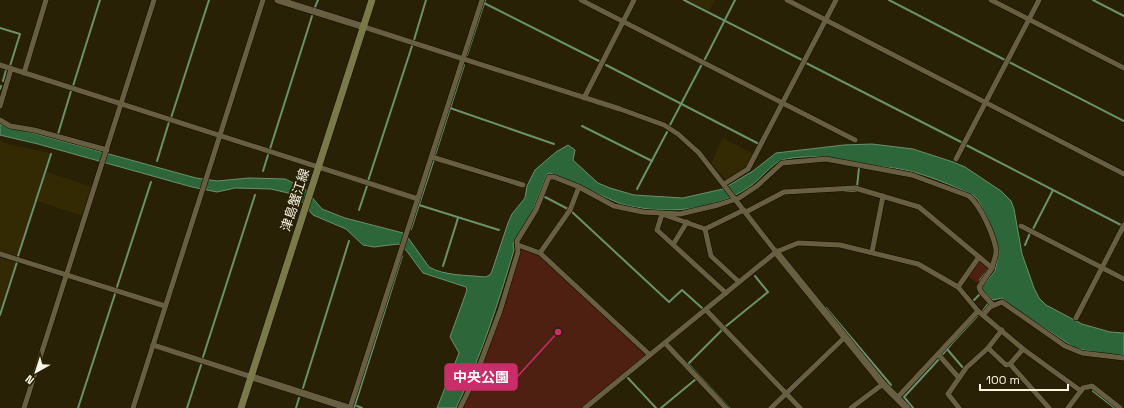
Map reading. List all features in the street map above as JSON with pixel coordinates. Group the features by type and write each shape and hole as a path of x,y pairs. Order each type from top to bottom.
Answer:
{"main road":[{"name":"津島蟹江線","path":"241,408 372,0"}],"street":[{"path":"24,73 46,0"},
{"path":"24,408 154,0"},
{"path":"133,408 207,178 219,136 264,0"},
{"path":"278,0 664,125 688,143 725,185 776,252 883,384 907,408"},
{"path":"153,345 349,408 407,234 482,0"},
{"path":"581,0 855,140"},
{"path":"584,98 634,0"},
{"path":"787,0 1124,174"},
{"path":"725,185 748,169 836,0"},
{"path":"991,0 1124,68"},
{"path":"956,159 1039,0"},
{"path":"0,65 418,199"},
{"path":"0,106 11,69"},
{"path":"0,120 10,126 34,130 106,151"},
{"path":"432,157 523,185"},
{"path":"662,214 680,214 718,205 735,199 758,186 782,163 830,160 912,175 961,193 975,202 982,214 996,249 992,268 979,287 981,292 993,305"},
{"path":"460,408 474,380 500,311 518,252 517,241 536,210 549,177 554,177 579,188 614,206 662,214 705,229 784,192 855,188 920,207 992,268"},
{"path":"540,253 570,210 579,188"},
{"path":"872,252 883,196"},
{"path":"662,214 657,230 726,293"},
{"path":"674,244 687,222"},
{"path":"1076,318 1124,225"},
{"path":"1021,226 1124,279"},
{"path":"705,229 711,256 739,282"},
{"path":"585,408 776,252 798,243 840,245 918,264 958,287 978,311 1023,349 1081,391"},
{"path":"518,245 540,253 650,355"},
{"path":"0,254 165,306"},
{"path":"958,287 979,257"},
{"path":"983,315 993,305 1002,302 1050,336 1074,350 1106,357 1124,358"},
{"path":"706,310 800,408"},
{"path":"897,398 978,311"},
{"path":"959,408 948,394 966,368 988,348 1002,330"},
{"path":"771,408 845,337"},
{"path":"665,343 726,408"},
{"path":"988,348 1006,365 1010,364 1049,408"},
{"path":"1010,364 1023,349"},
{"path":"938,354 959,378"},
{"path":"851,408 883,384"},
{"path":"1068,408 1083,388 1092,386 1120,408"}],"shaded area":[{"path":"688,0 715,0 709,11"},
{"path":"0,124 196,178 217,181 249,178 285,179 304,188 322,209 345,218 403,233 429,267 435,270 449,274 485,277 490,275 492,271 508,223 512,214 525,198 527,186 535,170 556,152 568,145 575,150 573,160 598,183 634,195 683,198 723,189 753,171 776,153 844,145 872,144 913,149 965,167 1001,191 1011,201 1014,209 1022,254 1039,298 1046,305 1082,324 1110,332 1124,333 1124,355 1108,355 1075,348 1011,306 1002,298 993,300 982,290 982,287 995,271 999,252 988,219 978,200 973,195 948,184 914,172 834,159 814,157 792,158 778,162 752,185 738,194 722,201 706,206 672,210 621,204 550,173 547,174 532,212 513,244 514,250 502,290 473,369 456,408 437,408 459,353 450,337 467,290 466,287 423,273 406,250 398,244 374,247 363,245 346,229 313,215 299,199 288,193 271,189 235,188 217,192 192,187 38,144 0,135"},
{"path":"723,138 754,154 748,165 727,181 711,163"},
{"path":"0,140 7,144 50,153 17,257 0,251"},
{"path":"47,172 92,187 83,216 37,201"},
{"path":"522,249 538,255 646,353 645,356 581,408 463,408 502,311 520,251"},
{"path":"0,256 16,261 0,311"},
{"path":"978,260 988,269 978,284 967,275"}],"waterway":[{"path":"73,86 100,0"},
{"path":"171,118 209,0"},
{"path":"315,7 318,0"},
{"path":"414,40 426,0"},
{"path":"467,55 485,0"},
{"path":"684,0 802,60"},
{"path":"704,61 735,0"},
{"path":"889,0 1007,61"},
{"path":"1093,0 1124,16"},
{"path":"484,3 599,61"},
{"path":"270,149 312,16"},
{"path":"0,28 20,34 10,66"},
{"path":"368,181 412,46"},
{"path":"1009,62 1124,121"},
{"path":"806,63 963,143"},
{"path":"670,125 702,64"},
{"path":"435,155 464,65"},
{"path":"606,65 759,144"},
{"path":"3,81 6,70"},
{"path":"58,134 71,91"},
{"path":"450,108 554,144"},
{"path":"157,161 169,122"},
{"path":"582,126 652,161"},
{"path":"637,189 667,132"},
{"path":"966,145 1121,225"},
{"path":"18,256 51,154"},
{"path":"263,171 268,155"},
{"path":"411,229 434,159"},
{"path":"857,187 859,168"},
{"path":"117,287 151,182"},
{"path":"359,210 367,186"},
{"path":"1032,231 1053,190"},
{"path":"845,191 857,191"},
{"path":"203,357 255,195"},
{"path":"545,197 568,209"},
{"path":"419,205 499,230"},
{"path":"571,211 669,302 682,290 702,308"},
{"path":"443,266 458,218"},
{"path":"1025,245 1030,233"},
{"path":"303,388 349,241"},
{"path":"354,408 402,256"},
{"path":"0,315 17,262"},
{"path":"980,280 988,270"},
{"path":"725,327 768,292 755,276"},
{"path":"78,408 115,294"},
{"path":"973,301 979,295"},
{"path":"982,312 988,304"},
{"path":"826,308 891,385"},
{"path":"942,355 977,316"},
{"path":"721,329 722,330 688,364 729,408"},
{"path":"947,349 964,369"},
{"path":"913,408 904,397 939,359"},
{"path":"187,408 201,365"},
{"path":"628,378 656,408"},
{"path":"661,408 696,379"},
{"path":"1093,391 1115,408"},
{"path":"296,408 299,398"},
{"path":"357,406 362,408"}],"place":[{"name":"中央公園","path":"558,332"}]}
